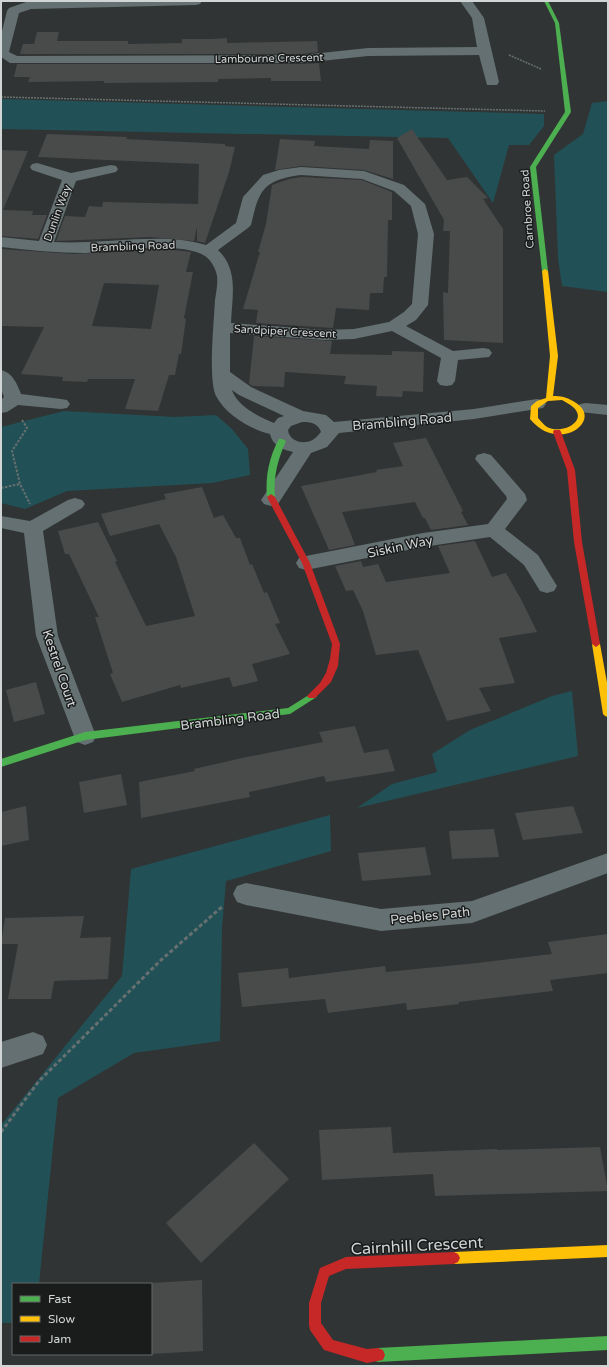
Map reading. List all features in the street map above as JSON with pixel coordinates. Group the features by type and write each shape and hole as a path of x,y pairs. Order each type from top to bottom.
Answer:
{"street":[{"path":"2,52 7,10 29,5 196,1"},
{"path":"466,1 478,18 483,47 492,82"},
{"path":"546,1 557,23 568,112"},
{"name":"Lambourne Crescent","path":"2,52 14,60 302,59 368,52 483,47"},
{"name":"Carnbroe Road","path":"562,375 554,356 534,167 539,154 563,124 568,112"},
{"name":"Dunlin Way","path":"37,167 70,178 111,169"},
{"name":"Sandpiper Crescent","path":"207,251 243,225 250,197 268,178 284,173 301,171 364,175 399,188 418,204 426,234 420,305 410,316 394,326 354,334 324,335 223,327"},
{"name":"Dunlin Way","path":"45,247 70,178"},
{"name":"Brambling Road","path":"1,242 45,247 86,248 177,244 207,251"},
{"path":"207,251 210,252 223,268 225,277 221,374 224,396 245,416 270,428 296,447 304,448 320,445 326,441 330,433 330,428 321,419 309,416 300,416 290,418 283,422 280,435"},
{"path":"394,326 450,356 483,353"},
{"path":"446,381 450,356"},
{"name":"Carnbroe Road","path":"540,408 554,356"},
{"path":"1,374 8,382 7,404 61,404"},
{"path":"221,374 245,391 300,416"},
{"path":"567,388 581,420"},
{"path":"608,410 581,420 567,432 557,432 546,429 540,408 563,398 581,420 608,422"},
{"name":"Brambling Road","path":"330,428 540,408"},
{"path":"557,432 571,470 578,542 608,714"},
{"name":"Brambling Road","path":"1,763 85,736 290,711 310,699 325,684 335,669 337,656 336,644 306,564 271,500 269,490 270,474 280,435"},
{"path":"271,500 304,448"},
{"path":"571,470 574,456"},
{"path":"484,459 515,494 517,500 494,530 531,560 547,586"},
{"path":"1,522 33,528 75,504"},
{"name":"Kestrel Court","path":"33,528 47,636 85,736"},
{"name":"Siskin Way","path":"306,564 348,557 463,532 494,530"},
{"name":"Peebles Path","path":"246,894 381,920 472,912 608,863"},
{"path":"1,1055 33,1045"},
{"name":"Cairnhill Crescent","path":"608,1251 346,1263 324,1272 315,1303 315,1326 329,1345 367,1356 608,1343"}],"path":[{"path":"483,47 541,69 564,74"},
{"path":"1,97 568,112"},
{"path":"7,404 17,412 27,428 12,450 20,484 34,513 33,528"},
{"path":"1,488 20,484"},
{"path":"1,1132 39,1081 161,960 218,908 246,894"}],"shaded area":[{"path":"1,99 544,114 544,126 529,145 509,145 493,203 448,138 1,129"},
{"path":"608,101 608,292 562,286 558,258 554,155 583,134 592,103"},
{"path":"64,411 175,417 216,415 232,429 248,449 250,475 212,483 67,491 25,509 1,503 1,427"},
{"path":"572,691 578,756 357,808 392,784 437,772 432,754 470,730 552,696"},
{"path":"330,815 331,851 226,881 222,928 220,1041 134,1053 58,1098 39,1283 12,1283 12,1323 1,1323 1,1125 122,976 131,869"}],"building":[{"path":"37,32 59,32 57,41 128,41 128,44 182,43 182,39 227,38 227,43 317,41 318,52 302,54 20,54 23,44 34,44"},
{"path":"319,63 321,81 271,81 271,78 218,79 218,82 104,83 104,81 28,82 30,77 14,77 17,64"},
{"path":"412,129 447,180 467,177 488,198 483,199 503,229 503,343 444,340 443,292 448,293 450,231 443,231 444,220 397,138"},
{"path":"47,134 127,137 126,139 225,144 225,146 235,147 229,172 205,243 197,241 197,227 194,241 151,237 56,241 65,216 85,217 89,206 102,207 103,202 198,204 199,164 38,157"},
{"path":"280,139 315,141 314,146 369,149 370,140 393,141 393,179 364,170 301,166 275,170"},
{"path":"1,150 28,151 3,210 33,211 32,215 47,215 38,239 1,236"},
{"path":"301,177 362,180 392,192 392,220 388,220 387,277 384,277 383,293 370,293 369,310 336,308 333,328 256,323 258,310 243,309 260,252 258,252 266,224 272,185 289,179"},
{"path":"1,249 74,254 164,249 191,252 186,272 193,272 184,318 186,319 181,354 179,354 175,375 169,375 158,411 125,409 135,379 88,379 87,382 62,381 63,377 21,374 44,327 1,326","holes":["104,283 159,285 151,329 92,326"]},
{"path":"254,336 332,341 330,354 392,355 392,351 424,352 423,392 403,391 402,397 376,396 377,386 344,384 346,376 285,372 284,387 253,386 249,384"},
{"path":"426,438 463,511 461,512 468,525 431,530 415,502 342,512 355,545 329,550 301,486 377,472 376,470 403,466 393,443"},
{"path":"202,487 214,518 223,515 236,538 240,538 250,565 252,564 264,593 267,592 280,623 275,624 290,654 252,664 258,681 233,687 229,677 181,688 180,685 122,702 110,674 113,673 95,617 99,617 69,554 65,554 58,531 98,522 117,561 115,562 146,626 195,616 176,557 159,524 110,536 101,514 166,499 164,494"},
{"path":"475,541 492,577 506,573 537,632 499,638 515,683 479,688 491,711 447,721 418,650 376,655 363,611 353,590 346,591 335,566 361,561 363,567 378,564 386,582 450,573 438,546"},
{"path":"36,682 45,714 14,722 6,690"},
{"path":"355,726 364,753 388,749 395,771 326,782 324,776 249,792 250,797 141,818 139,782 195,771 194,769 242,758 323,742 319,732"},
{"path":"121,774 127,805 84,813 79,782"},
{"path":"26,806 29,840 1,846 1,812"},
{"path":"573,806 583,833 523,840 515,813"},
{"path":"494,829 499,857 452,859 449,831"},
{"path":"425,847 431,875 362,881 358,853"},
{"path":"84,916 80,938 111,937 108,979 54,981 51,999 8,999 18,944 1,944 5,918"},
{"path":"608,934 608,973 550,980 553,991 459,1002 459,1004 407,1010 406,1003 328,1013 325,999 242,1007 238,973 288,968 289,978 385,966 386,972 477,963 552,954 548,942"},
{"path":"391,1127 393,1153 600,1147 608,1191 435,1196 433,1174 322,1180 319,1130"},
{"path":"254,1143 289,1179 201,1263 166,1223"},
{"path":"202,1280 203,1351 152,1354 151,1283"}],"traffic: fast":[{"path":"545,271 533,167 568,112 557,23 546,1"},
{"path":"271,497 270,482 272,468 282,441"},
{"path":"1,763 85,736 290,711 312,696"},
{"path":"378,1355 608,1343"}],"traffic: slow":[{"path":"545,271 554,356 549,399"},
{"path":"563,398 576,405 581,413 580,421 575,428 566,432 555,432 544,429 534,419 534,408 543,401 563,398"},
{"path":"596,644 608,714"},
{"path":"454,1258 608,1251"}],"traffic: jam":[{"path":"557,432 571,470 578,542 596,644"},
{"path":"271,497 306,563 336,644 335,659 331,673 328,679 312,696"},
{"path":"378,1355 367,1356 329,1345 315,1325 315,1303 324,1272 346,1263 454,1258"}]}
